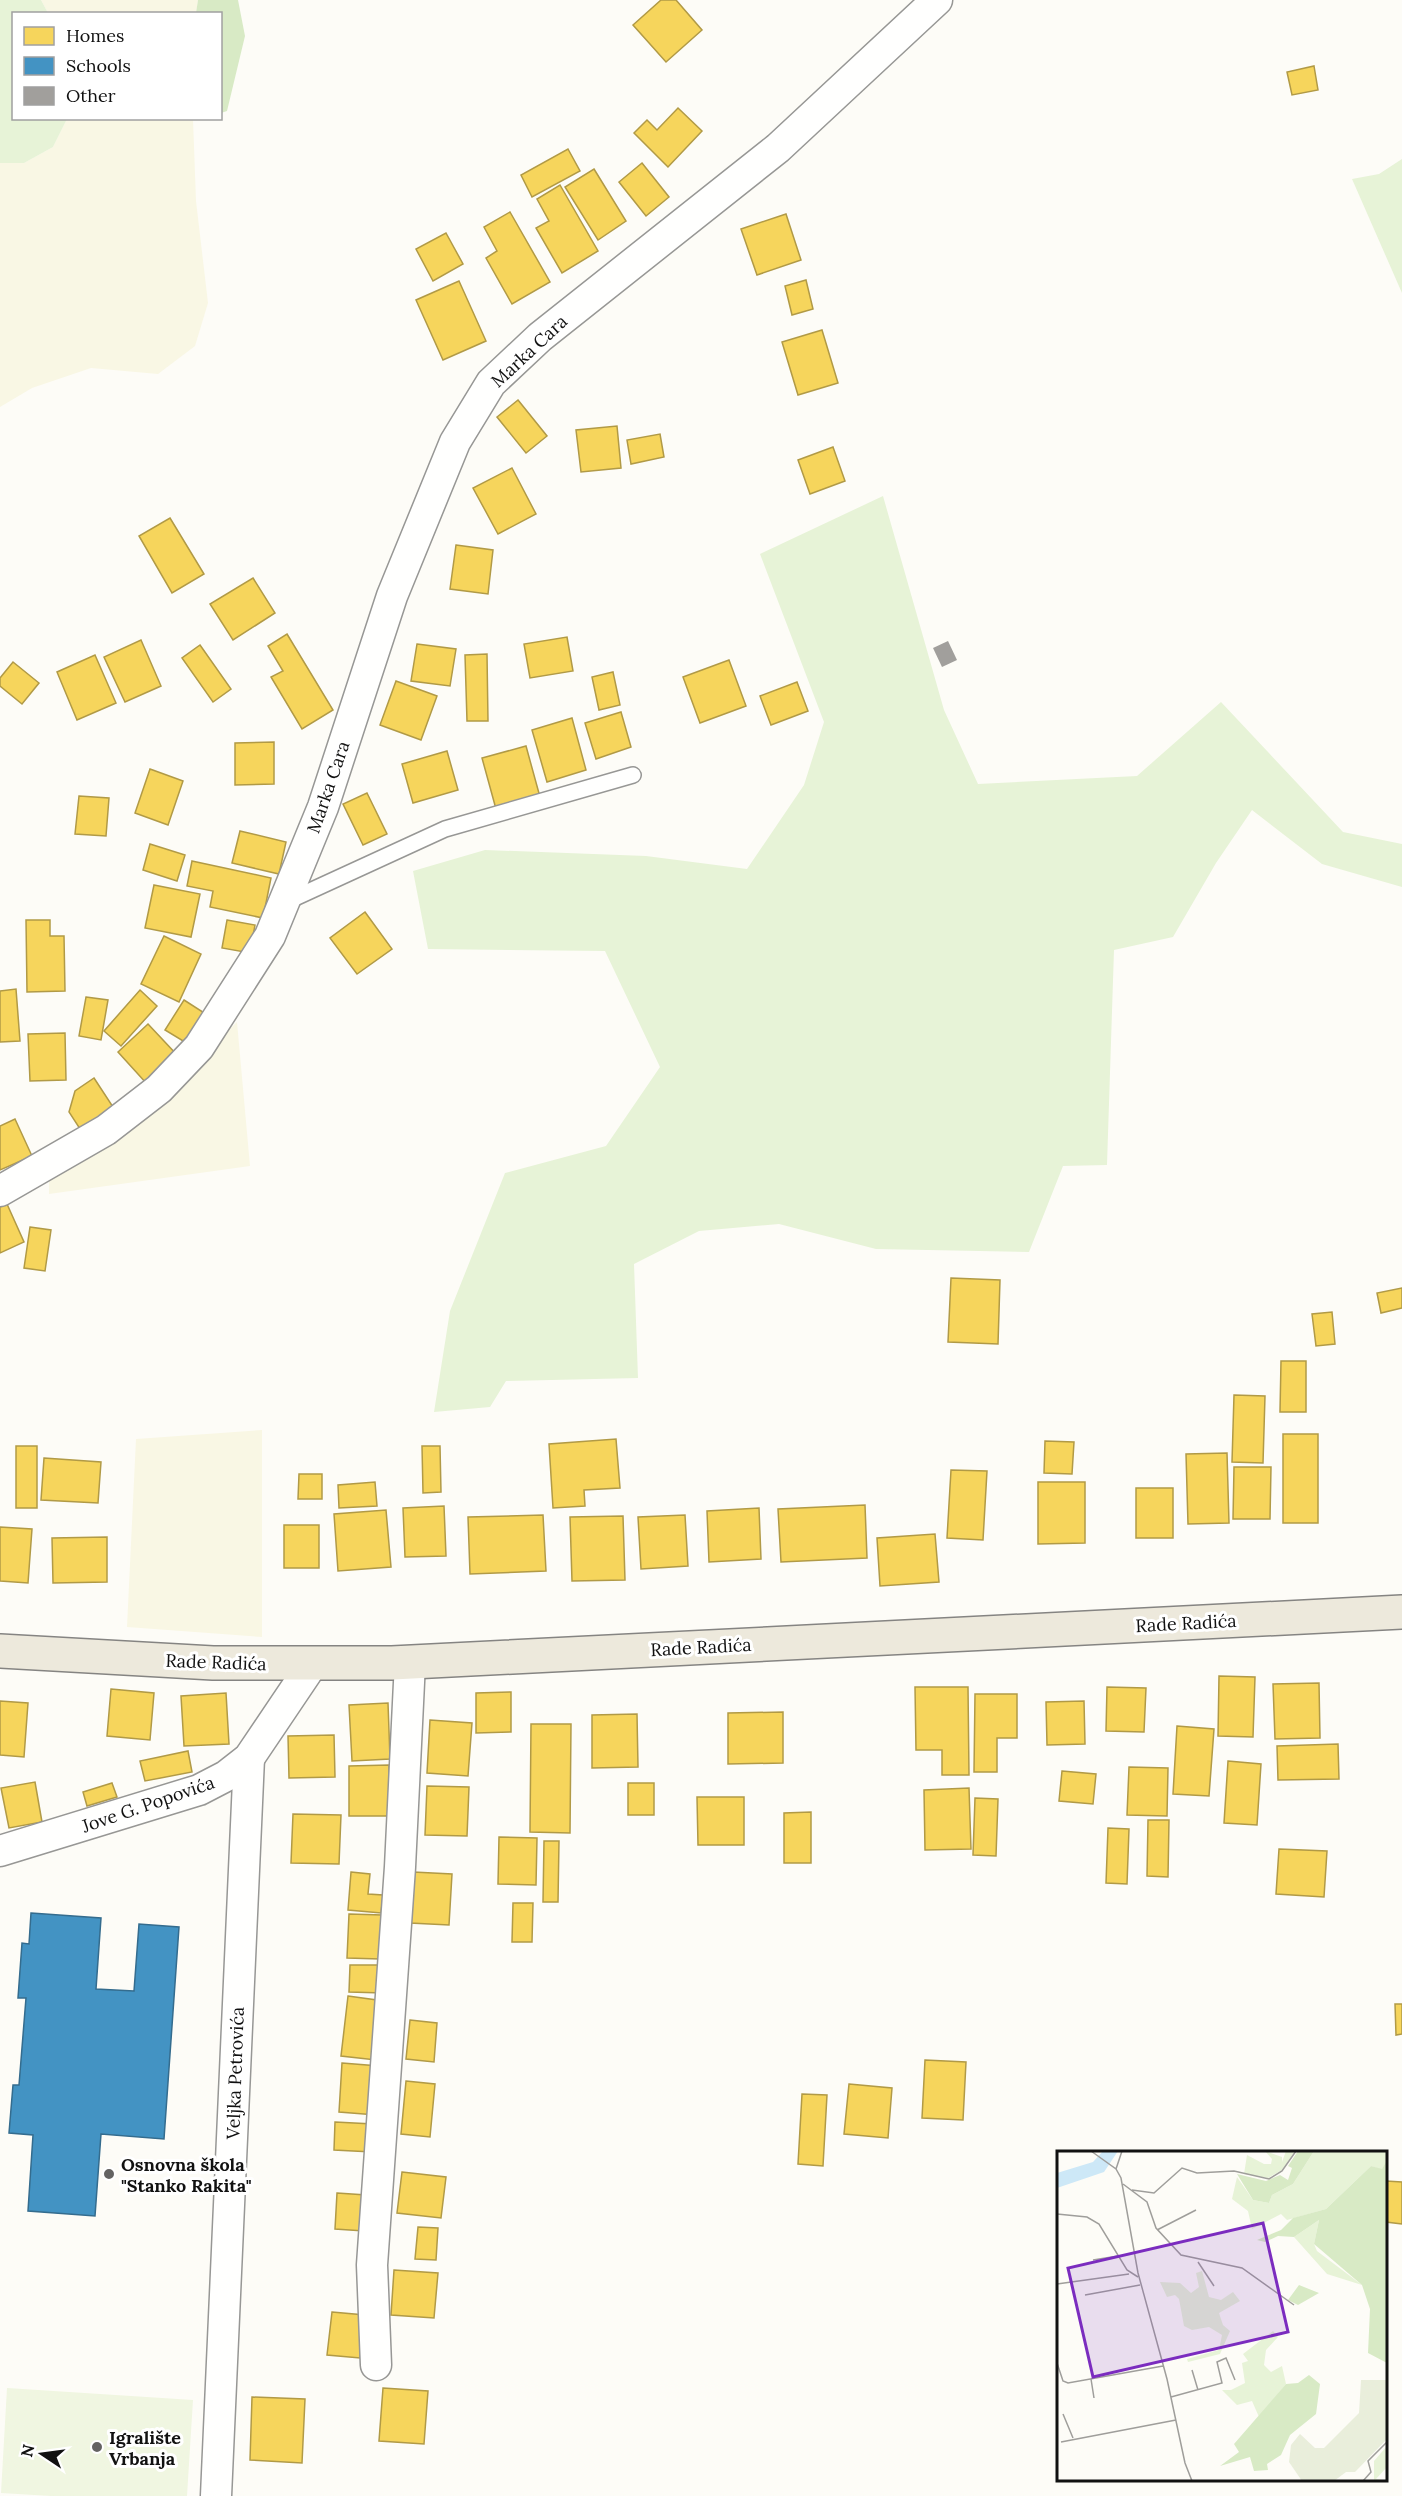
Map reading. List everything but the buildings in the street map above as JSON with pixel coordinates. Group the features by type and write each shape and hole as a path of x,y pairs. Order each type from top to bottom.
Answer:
{"main road":[{"name":"Rade Radića","path":"0,1651 213,1663 410,1662 1402,1612"}],"street":[{"name":"Marka Cara","path":"0,1191 106,1130 159,1089 199,1047 270,936 323,807 400,575 455,442 491,383 540,337 778,148 937,0"},
{"path":"376,2365 372,2265 400,1867 410,1662"},
{"name":"Jove G. Popovića","path":"0,1851 199,1790 226,1776 249,1758 313,1663"},
{"name":"Veljka Petrovića","path":"216,2496 249,1758"}],"lane":[{"path":"284,903 445,829 633,776"}],"shaded area":[{"path":"41,0 198,0 196,12 47,12"},
{"path":"66,120 193,120 196,201 208,303 195,346 158,374 91,368 32,388 0,407 0,163 24,163 53,147"},
{"path":"237,1022 250,1166 49,1194 49,1181 89,1152 130,1127"},
{"path":"262,1430 262,1637 127,1627 136,1439"}],"green space":[{"path":"0,0 41,0 47,12 12,12 12,120 66,120 53,147 24,163 0,163"},
{"path":"198,0 238,0 245,36 227,111 222,113 222,12 196,12"},
{"path":"1402,159 1402,293 1352,179 1379,174"},
{"path":"883,496 944,710 978,784 1137,776 1221,702 1343,832 1402,844 1402,887 1322,864 1252,810 1216,863 1173,937 1114,950 1107,1165 1063,1166 1029,1252 876,1249 779,1224 699,1231 634,1264 638,1378 506,1381 490,1407 434,1412 450,1311 505,1173 606,1146 660,1067 605,951 428,949 413,871 485,850 646,856 747,869 804,785 824,722 760,554"},
{"name":"Igralište Vrbanja","path":"7,2388 193,2400 187,2496 51,2496 1,2493"}],"place":[{"name":"Osnovna škola \"Stanko Rakita\"","path":"109,2174"},
{"name":"Igralište Vrbanja","path":"97,2447"}]}
